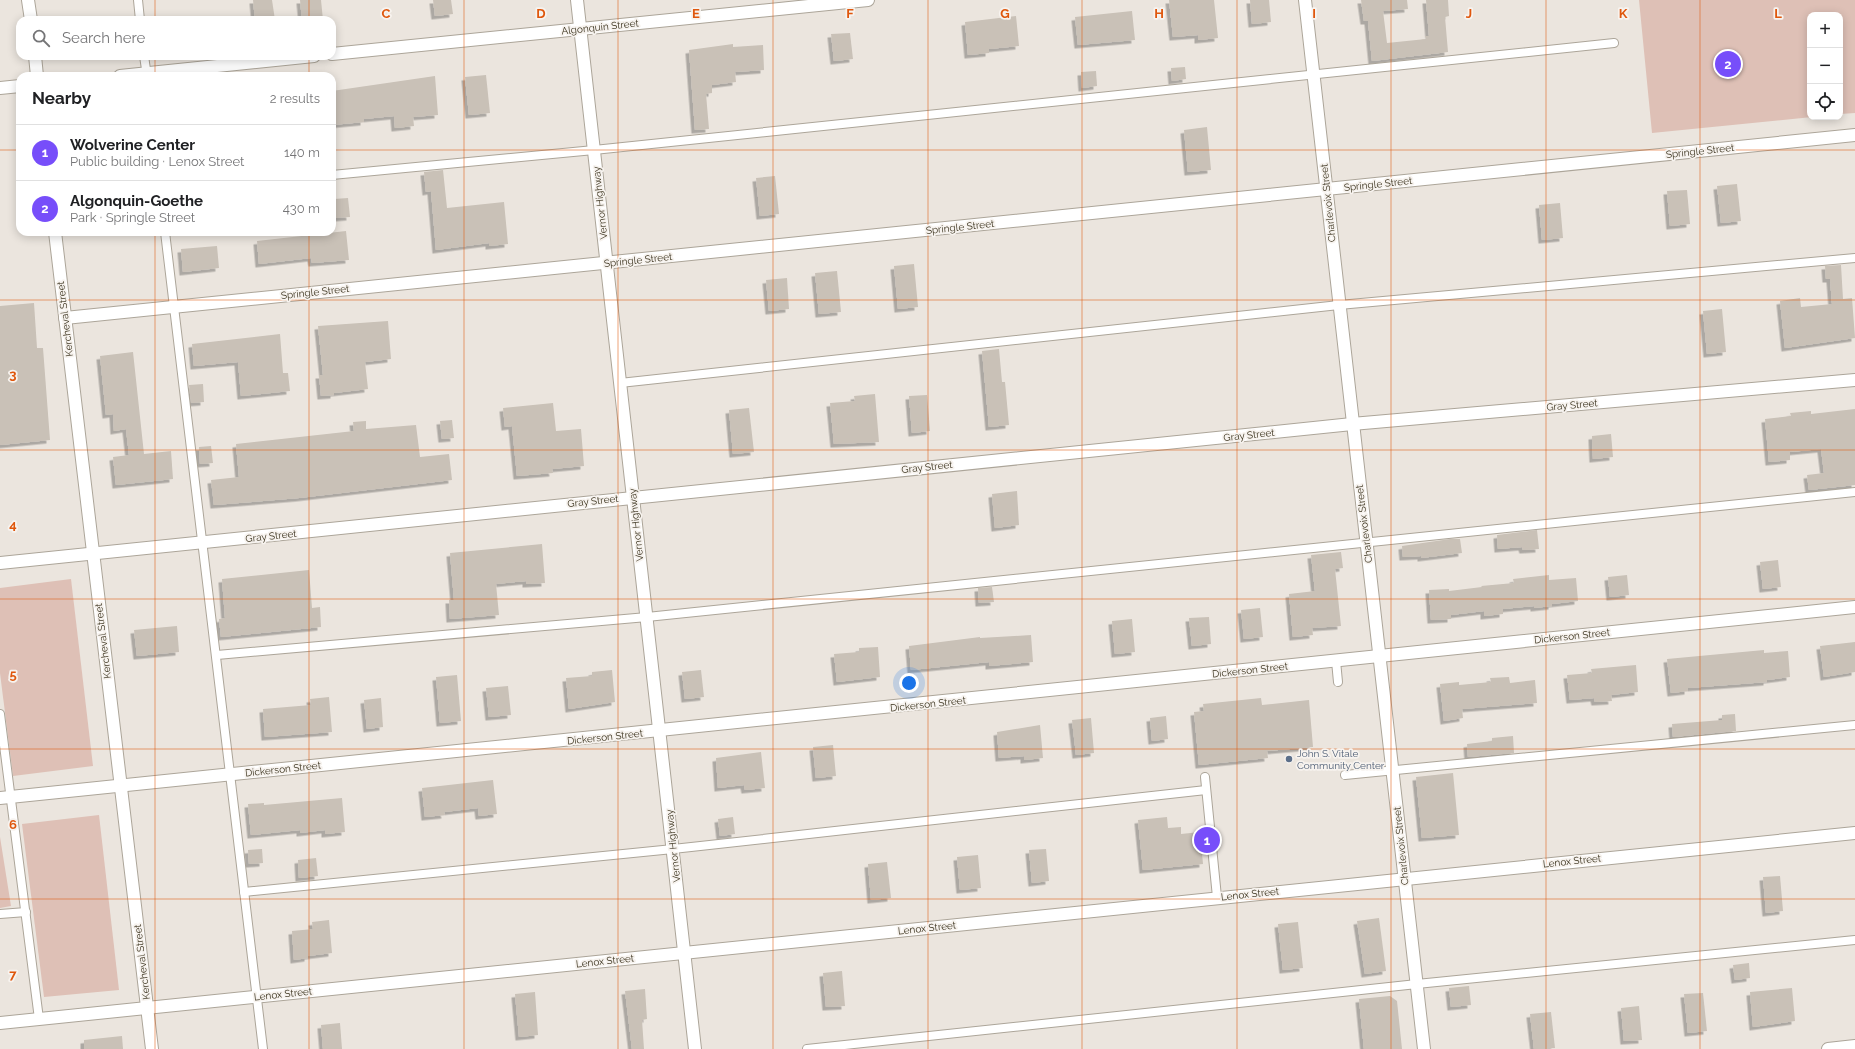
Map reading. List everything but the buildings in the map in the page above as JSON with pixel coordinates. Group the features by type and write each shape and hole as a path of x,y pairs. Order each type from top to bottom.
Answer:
{"street":[{"path":"28,0 30,16"},
{"name":"Vernor Highway","path":"577,0 695,1049"},
{"name":"Algonquin Street","path":"336,54 868,0"},
{"name":"Charlevoix Street","path":"1305,0 1424,1049"},
{"path":"35,60 37,72"},
{"path":"173,72 279,60"},
{"path":"0,88 16,86"},
{"name":"Springle Street","path":"65,318 1855,135"},
{"name":"Kercheval Street","path":"55,236 152,1049"},
{"name":"Gray Street","path":"0,564 633,497 1352,424 1855,380"},
{"name":"Dickerson Street","path":"5,798 660,732 1855,607"},
{"name":"Lenox Street","path":"0,1023 1217,897 1855,833"},
{"path":"1828,1049 1855,1046"}],"lane":[{"path":"138,0 140,16"},
{"path":"336,175 594,150 1614,43"},
{"path":"145,60 147,72"},
{"path":"165,236 202,543 217,655 263,1049"},
{"path":"620,383 1339,305 1855,258"},
{"path":"217,655 647,617 1855,492"},
{"path":"1336,661 1338,682"},
{"path":"0,714 5,798 26,912 39,1019"},
{"path":"1345,775 1392,772 1855,725"},
{"path":"1205,777 1215,844 1217,897"},
{"path":"244,892 673,848 1206,790"},
{"path":"0,914 26,912"},
{"path":"807,1049 1416,984 1855,940"}],"shaded area":[{"path":"1639,0 1855,0 1855,113 1843,114 1843,12 1807,12 1807,118 1652,133"},
{"path":"71,579 93,766 13,776 0,673 0,588"},
{"path":"99,815 119,990 44,997 22,824"},
{"path":"0,837 11,906 0,908"}],"place":[{"name":"Algonquin-Goethe","path":"1728,64"},
{"name":"John S. Vitale Community Center","path":"1289,759"},
{"name":"Wolverine Center","path":"1207,840"}]}
